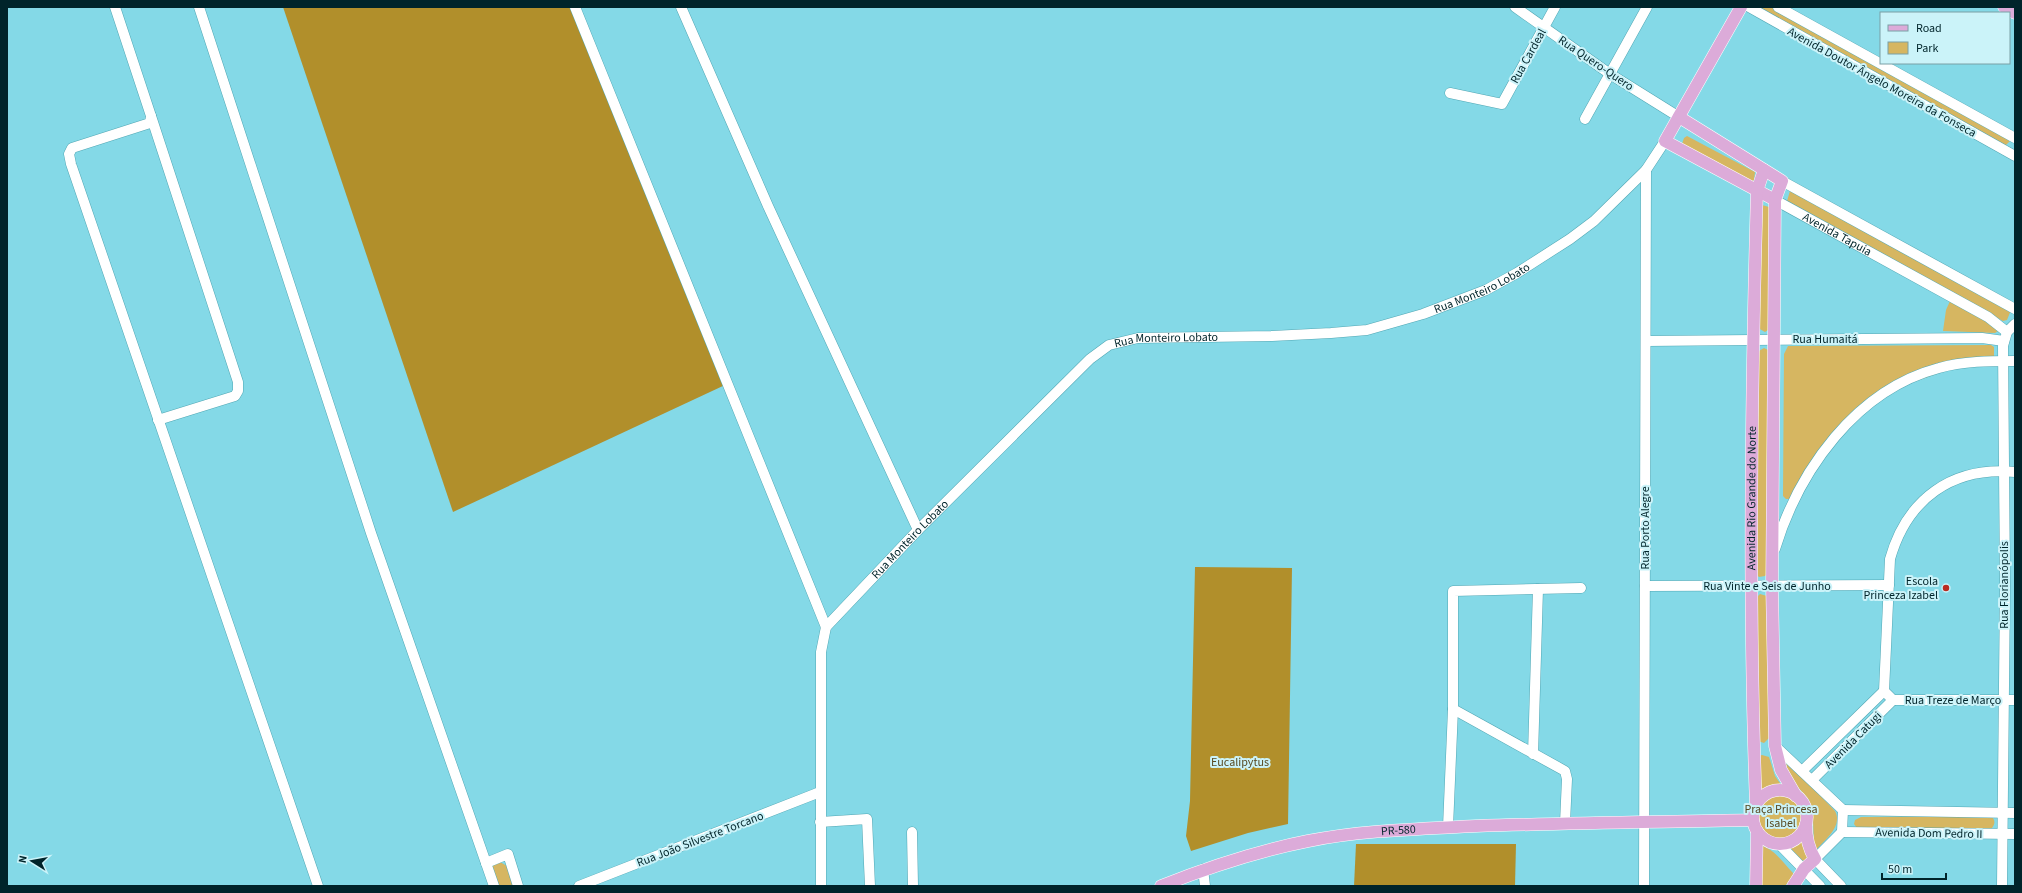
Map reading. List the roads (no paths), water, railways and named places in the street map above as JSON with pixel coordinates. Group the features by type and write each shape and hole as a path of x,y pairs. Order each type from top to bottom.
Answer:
{"main road":[{"name":"Rua Monteiro Lobato","path":"1664,141 1741,7"},
{"path":"2004,7 2015,13"},
{"name":"Avenida Tapuia","path":"1679,117 1782,181"},
{"name":"Avenida Tapuia","path":"1664,141 1775,200"},
{"name":"Avenida Rio Grande do Norte","path":"1756,805 1752,586 1753,339 1757,191 1764,170"},
{"path":"1775,200 1782,181"},
{"name":"Avenida Rio Grande do Norte","path":"1775,200 1772,586 1775,746 1781,770 1796,796"},
{"path":"1754,748 1775,746"},
{"path":"1793,886 1804,869 1815,859 1809,850 1806,837 1806,821 1804,807 1796,796 1782,790 1766,794 1756,805 1753,820 1757,831 1763,838 1770,842 1779,844 1794,840 1804,828 1806,821"},
{"name":"PR-580","path":"1161,886 1203,869 1262,851 1309,840 1354,834 1448,827 1565,823 1644,823 1753,820"},
{"path":"1756,886 1757,831"}],"street":[{"path":"115,7 238,382 238,391 235,396 158,420"},
{"path":"199,7 371,533 494,886"},
{"path":"575,7 826,627"},
{"path":"681,7 768,206 918,530"},
{"name":"Rua Quero-Quero","path":"1515,7 1610,74 1679,117"},
{"name":"Rua Cardeal","path":"1450,93 1502,104 1555,7"},
{"path":"1585,120 1647,7"},
{"name":"Avenida Doutor Ângelo Moreira da Fonseca","path":"1749,7 2012,155"},
{"name":"Avenida Doutor Ângelo Moreira da Fonseca","path":"1778,7 1880,63"},
{"name":"Avenida Doutor Ângelo Moreira da Fonseca","path":"1881,64 2015,138"},
{"path":"151,116 150,123 72,148 69,154 158,420 318,886"},
{"name":"Rua Monteiro Lobato","path":"821,886 820,652 826,627 996,450 1071,380 1090,359 1109,345 1138,338 1272,336 1366,330 1423,314 1486,290 1554,250 1594,221 1646,170 1664,141"},
{"path":"2012,155 2015,142"},
{"name":"Rua Porto Alegre","path":"1644,886 1646,170"},
{"name":"Avenida Tapuia","path":"1782,181 2015,309"},
{"name":"Avenida Tapuia","path":"1775,200 1988,317 2006,336"},
{"path":"2006,336 2015,324"},
{"name":"Rua Humaitá","path":"1646,341 1982,338 2006,336"},
{"name":"Rua Florianópolis","path":"2002,886 2004,812 2003,701 2010,585 2004,471 2003,362 2006,336"},
{"path":"1773,555 1791,505 1816,463 1853,417 1870,402 1905,381 1939,368 1955,364 2015,361"},
{"path":"1884,692 1890,559 1896,539 1904,523 1917,506 1936,490 1952,480 1976,473 2004,471 2015,472"},
{"name":"Rua Vinte e Seis de Junho","path":"1644,586 1889,585"},
{"path":"1448,827 1452,709 1453,591 1581,588"},
{"path":"1533,754 1538,589"},
{"name":"Rua Treze de Março","path":"1884,692 1893,700 2015,700"},
{"name":"Avenida Catugi","path":"1802,771 1884,692"},
{"name":"Avenida Catugi","path":"1812,780 1893,700"},
{"path":"1452,709 1565,771 1567,779 1565,823"},
{"path":"1775,746 1843,810 1842,832 1815,859 1841,886"},
{"name":"Rua João Silvestre Torcano","path":"579,886 820,792"},
{"name":"Avenida Dom Pedro II","path":"1843,810 2015,813"},
{"path":"820,822 868,819 870,886"},
{"path":"912,832 913,886"},
{"name":"Avenida Dom Pedro II","path":"1842,832 2015,834"},
{"path":"1779,844 1820,886"},
{"path":"486,862 508,854 518,886"},
{"path":"1203,869 1205,886"}],"place":[{"name":"Escola Princeza Izabel","path":"1946,588"}],"park label":[{"name":"Eucalipytus","path":"1240,762"},
{"name":"Praça Princesa Isabel","path":"1781,816"}]}
